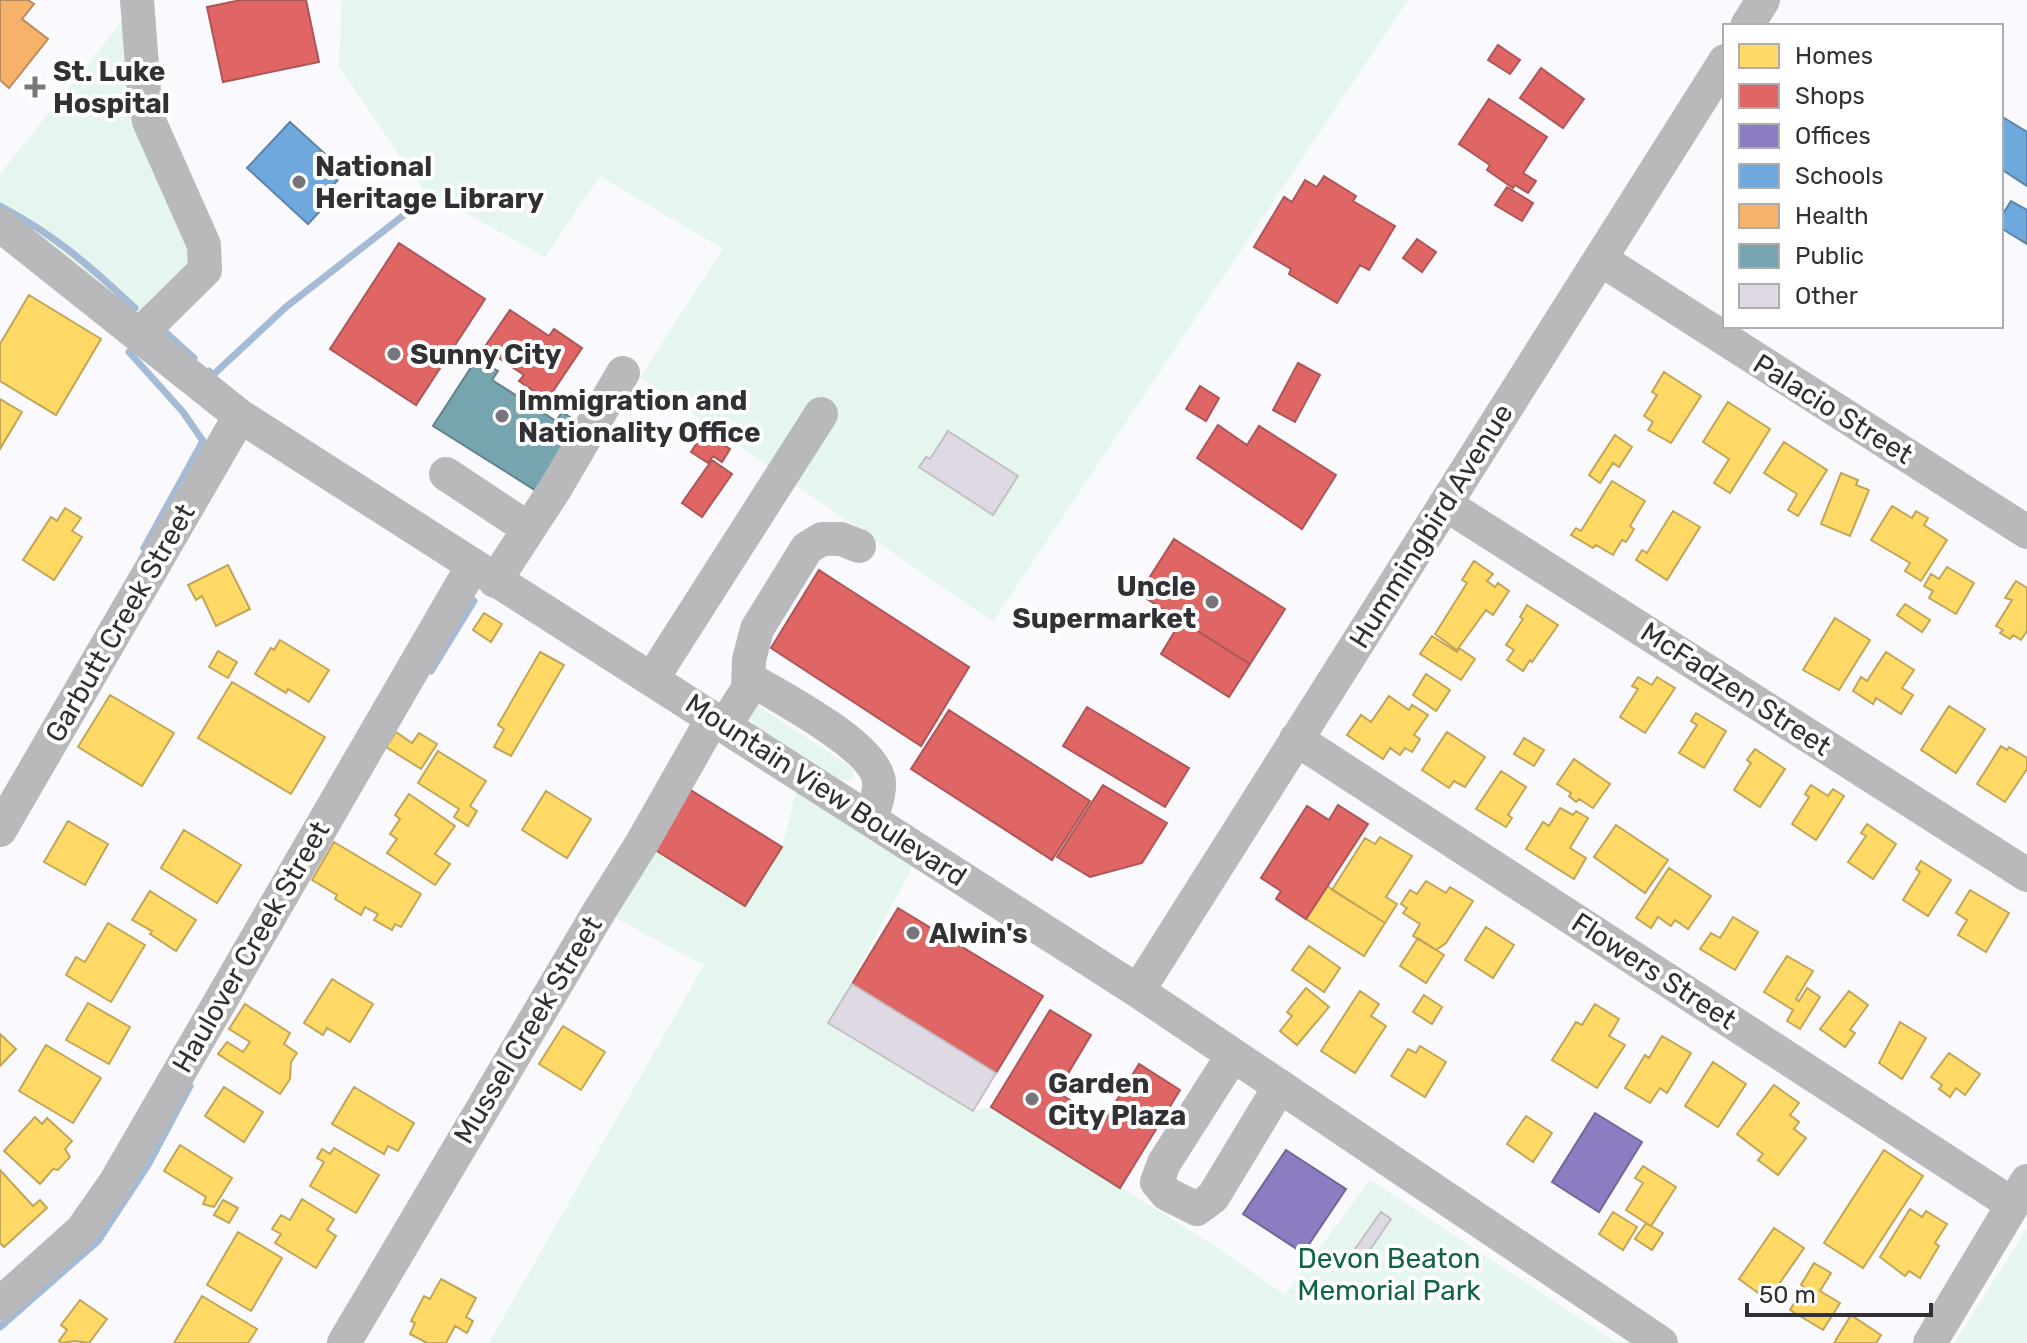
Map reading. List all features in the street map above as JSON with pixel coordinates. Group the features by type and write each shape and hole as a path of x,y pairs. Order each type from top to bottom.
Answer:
{"street":[{"path":"137,0 149,121 204,245 205,270 140,334"},
{"path":"1748,24 1763,0"},
{"name":"Hummingbird Avenue","path":"1138,991 1723,64"},
{"name":"Mountain View Boulevard","path":"3,232 140,334 240,416 1138,991 1661,1343"},
{"name":"Palacio Street","path":"1600,259 2027,532"},
{"name":"Haulover Creek Street","path":"0,1304 82,1230 115,1183 484,574 529,529 623,373"},
{"path":"652,679 821,414"},
{"name":"Garbutt Creek Street","path":"0,830 240,416"},
{"path":"446,474 529,529"},
{"name":"McFadzen Street","path":"1445,504 2027,875"},
{"path":"859,546 841,539 822,539 807,548 757,629 749,660 750,679 838,733 865,754 879,780 871,819"},
{"name":"Mussel Creek Street","path":"344,1343 592,923 719,722 748,689 750,679"},
{"name":"Flowers Street","path":"1296,739 2020,1192"},
{"path":"1233,1055 1164,1163 1157,1182 1167,1194 1197,1209 1213,1197 1280,1086"},
{"path":"1930,1343 2020,1192"}],"green space":[{"path":"139,0 150,110 194,265 140,334 0,227 0,174"},
{"path":"342,0 1408,0 993,622 640,377 723,249 600,176 545,257 423,189 339,67"},
{"path":"757,705 848,765 854,772 853,778 847,781 839,779 754,725 747,718"},
{"name":"Devon Beaton Memorial Park","path":"801,774 921,851 829,1023 973,1111 991,1107 1212,1244 1285,1295 1370,1180 1614,1341 1627,1343 489,1343 704,965 600,910 642,843 745,906 782,847"},
{"path":"2027,1229 2027,1343 1954,1343"}],"building: Homes":[{"path":"29,295 101,339 56,415 0,381 0,344"},
{"path":"1664,372 1701,396 1671,443 1648,430 1653,422 1644,416 1657,395 1652,392"},
{"path":"0,399 22,412 0,449"},
{"path":"1728,402 1770,429 1730,493 1714,483 1729,459 1703,442"},
{"path":"1615,435 1632,447 1619,467 1613,463 1600,483 1589,475"},
{"path":"1784,442 1827,470 1798,516 1788,510 1797,494 1764,473"},
{"path":"1841,473 1858,480 1856,485 1869,490 1850,536 1821,524"},
{"path":"1612,481 1645,501 1630,526 1634,529 1626,542 1622,540 1613,555 1571,535 1576,528 1581,531"},
{"path":"1892,506 1912,518 1916,511 1928,518 1924,525 1947,540 1921,581 1905,571 1910,563 1871,540"},
{"path":"65,508 81,518 72,531 82,537 54,580 23,560 51,517 57,521"},
{"path":"1673,511 1700,527 1667,580 1636,560 1642,550 1647,553"},
{"path":"1474,561 1493,574 1487,581 1495,587 1498,583 1509,591 1493,615 1486,610 1457,650 1435,634 1467,583 1462,580"},
{"path":"228,565 250,609 216,626 202,596 196,600 188,585"},
{"path":"1947,567 1974,583 1956,614 1929,598 1933,591 1924,586 1931,574 1939,579"},
{"path":"2016,581 2027,588 2027,631 2021,640 2013,635 2010,639 2000,633 2003,630 1996,626 2012,600 2005,598"},
{"path":"1905,604 1930,620 1922,632 1897,615"},
{"path":"1527,605 1558,625 1523,671 1507,660 1514,650 1506,645 1523,619 1520,617"},
{"path":"484,613 502,624 491,642 473,630"},
{"path":"1835,618 1870,640 1839,690 1803,670"},
{"path":"1432,636 1475,659 1461,680 1420,654"},
{"path":"280,640 329,670 309,702 288,689 286,693 255,674 271,648 274,650"},
{"path":"218,651 237,662 228,678 209,667"},
{"path":"540,652 564,665 511,756 494,747 504,729 498,725"},
{"path":"1886,652 1914,670 1902,688 1913,695 1901,714 1876,698 1873,704 1853,691 1861,677 1867,681"},
{"path":"1426,674 1450,690 1436,711 1413,695"},
{"path":"1638,677 1652,685 1657,677 1675,688 1645,733 1620,717 1638,689 1632,686"},
{"path":"232,682 325,737 291,794 198,738"},
{"path":"110,695 174,733 142,786 78,747"},
{"path":"1389,696 1409,710 1412,705 1428,715 1414,735 1420,739 1412,752 1405,748 1400,755 1390,748 1383,759 1347,735 1361,715 1371,722"},
{"path":"1949,706 1985,729 1956,773 1921,750"},
{"path":"1696,713 1726,731 1704,768 1679,753 1697,725 1691,721"},
{"path":"396,732 412,743 419,733 437,744 421,769 386,747"},
{"path":"1447,732 1485,757 1465,787 1454,781 1449,788 1422,770"},
{"path":"1524,738 1544,750 1534,766 1514,754"},
{"path":"2001,746 2007,750 2009,747 2027,758 2027,769 2005,802 1977,784"},
{"path":"1755,749 1785,769 1760,807 1734,790 1751,763 1747,760"},
{"path":"438,751 486,781 470,806 477,811 468,826 454,817 459,809 418,783"},
{"path":"1574,759 1610,784 1593,808 1579,799 1576,802 1569,796 1571,793 1557,784"},
{"path":"1501,771 1526,787 1508,815 1512,818 1506,827 1476,809"},
{"path":"1811,785 1828,796 1833,789 1844,796 1816,840 1792,824 1809,797 1805,794"},
{"path":"546,791 591,819 567,858 522,830"},
{"path":"409,794 455,826 435,854 450,864 435,885 387,853 397,839 390,834 400,819 395,815"},
{"path":"1560,808 1573,815 1576,811 1588,818 1570,848 1586,858 1574,879 1526,849 1543,822 1549,826"},
{"path":"68,821 108,844 85,885 44,862"},
{"path":"1867,824 1896,844 1873,879 1848,862 1866,836 1861,833"},
{"path":"1616,825 1668,860 1645,893 1594,857"},
{"path":"184,830 241,865 217,903 161,868"},
{"path":"1380,837 1412,856 1386,897 1397,904 1385,923 1332,890 1365,838 1375,844"},
{"path":"334,842 421,894 401,927 395,924 392,930 374,920 378,914 365,907 361,915 312,880"},
{"path":"1921,861 1951,880 1928,916 1903,900 1920,872 1916,869"},
{"path":"1669,868 1711,896 1688,929 1675,920 1671,926 1658,917 1651,928 1636,918"},
{"path":"1426,881 1446,893 1450,887 1473,901 1446,943 1436,950 1413,936 1420,924 1403,913 1407,908 1401,904 1410,890 1417,894"},
{"path":"1327,886 1385,923 1364,956 1306,919"},
{"path":"1970,890 2009,913 1986,952 1958,935 1967,920 1956,913"},
{"path":"150,891 196,920 176,951 150,934 152,931 132,920"},
{"path":"1733,917 1758,932 1735,970 1700,949 1711,933 1720,938"},
{"path":"108,923 145,945 111,1002 66,975 76,957 85,962"},
{"path":"1486,927 1514,945 1493,978 1465,960"},
{"path":"1418,938 1444,955 1426,983 1400,966"},
{"path":"1309,946 1340,968 1324,992 1292,970"},
{"path":"1787,956 1813,971 1796,999 1799,1001 1807,988 1820,997 1800,1029 1787,1021 1793,1010 1764,992"},
{"path":"332,979 373,1004 350,1042 327,1028 323,1035 304,1023"},
{"path":"1306,988 1329,1007 1297,1045 1280,1031 1292,1016 1287,1012"},
{"path":"1360,991 1379,1004 1371,1016 1386,1026 1355,1073 1321,1051"},
{"path":"1849,991 1868,1005 1850,1030 1855,1033 1845,1047 1820,1029"},
{"path":"1424,995 1442,1007 1432,1024 1413,1012"},
{"path":"88,1003 130,1027 109,1064 66,1040"},
{"path":"245,1004 290,1033 284,1044 297,1053 291,1062 290,1079 280,1094 218,1054 227,1042 243,1052 250,1042 229,1029"},
{"path":"1595,1004 1619,1019 1609,1036 1625,1045 1597,1088 1552,1060 1576,1022 1582,1025"},
{"path":"1900,1022 1926,1038 1902,1079 1879,1063"},
{"path":"563,1026 605,1052 581,1090 539,1064"},
{"path":"0,1034 16,1049 0,1066"},
{"path":"1662,1036 1691,1053 1667,1093 1660,1088 1650,1103 1625,1088 1645,1055 1649,1058"},
{"path":"46,1045 101,1078 73,1123 19,1091"},
{"path":"1420,1046 1446,1062 1425,1097 1391,1076 1408,1049 1416,1053"},
{"path":"1949,1053 1980,1074 1965,1095 1956,1088 1950,1097 1939,1089 1942,1085 1931,1077"},
{"path":"1713,1062 1746,1084 1718,1127 1685,1106"},
{"path":"1774,1085 1799,1103 1790,1115 1799,1122 1794,1129 1806,1138 1778,1175 1758,1160 1763,1154 1737,1134"},
{"path":"224,1087 263,1112 244,1142 205,1116"},
{"path":"354,1087 414,1123 398,1151 388,1146 384,1154 332,1124"},
{"path":"1526,1116 1552,1133 1533,1162 1507,1144"},
{"path":"35,1117 42,1124 47,1118 72,1141 65,1149 70,1157 58,1170 53,1169 40,1184 4,1151"},
{"path":"180,1145 232,1178 214,1207 203,1204 206,1197 164,1171"},
{"path":"334,1148 379,1175 356,1213 310,1186 324,1162 317,1158 322,1149 330,1154"},
{"path":"1884,1150 1923,1176 1863,1268 1824,1243"},
{"path":"1643,1166 1676,1187 1651,1226 1626,1210 1643,1183 1635,1178"},
{"path":"0,1170 33,1206 40,1200 47,1208 4,1247 0,1243"},
{"path":"302,1199 334,1219 327,1230 336,1236 316,1268 275,1243 281,1234 272,1229 281,1215 290,1220"},
{"path":"223,1200 238,1208 229,1223 214,1215"},
{"path":"1910,1209 1922,1217 1926,1211 1947,1224 1935,1243 1939,1246 1920,1278 1909,1271 1905,1276 1880,1257"},
{"path":"1613,1212 1637,1227 1623,1250 1599,1234"},
{"path":"1646,1223 1663,1233 1652,1250 1635,1239"},
{"path":"1774,1228 1804,1248 1768,1300 1739,1279"},
{"path":"238,1232 282,1258 251,1311 207,1285"},
{"path":"1814,1263 1831,1273 1820,1291 1840,1303 1823,1330 1790,1310"},
{"path":"441,1279 476,1298 466,1317 473,1321 467,1333 455,1326 446,1343 427,1343 410,1334 415,1323 411,1321 424,1296 430,1299"},
{"path":"202,1296 257,1329 248,1343 174,1343"},
{"path":"80,1300 107,1319 89,1343 62,1343 59,1341 67,1330 61,1325"},
{"path":"1851,1315 1881,1335 1876,1343 1834,1343"}],"building: Shops":[{"path":"241,0 306,0 319,62 223,82 207,7"},
{"path":"1498,45 1520,60 1510,74 1488,60"},
{"path":"1541,68 1584,99 1563,128 1520,98"},
{"path":"1489,99 1547,137 1523,173 1536,181 1528,193 1515,185 1513,188 1487,170 1490,165 1459,144"},
{"path":"1324,176 1356,196 1353,201 1395,226 1369,270 1360,265 1337,303 1289,274 1291,269 1254,247 1284,197 1292,202 1305,180 1317,187"},
{"path":"1507,187 1533,203 1522,221 1495,205"},
{"path":"1417,239 1436,252 1422,272 1403,258"},
{"path":"399,243 485,299 416,405 330,349"},
{"path":"510,310 549,336 554,329 582,348 547,400 519,381 524,375 484,348"},
{"path":"1298,363 1320,375 1295,422 1273,410"},
{"path":"1200,386 1219,398 1206,421 1186,409"},
{"path":"1218,425 1247,445 1259,426 1336,475 1302,529 1197,458"},
{"path":"704,432 730,449 722,462 713,456 708,463 691,452"},
{"path":"712,460 732,474 702,517 682,503"},
{"name":"Uncle Supermarket","path":"1174,539 1285,609 1250,664 1139,594"},
{"path":"819,570 969,667 921,746 771,648"},
{"path":"1181,621 1250,664 1229,697 1161,654"},
{"path":"1087,707 1189,768 1165,807 1063,746"},
{"path":"949,710 1090,801 1052,860 911,769"},
{"path":"1103,785 1167,823 1142,863 1090,877 1057,857"},
{"path":"689,789 782,847 745,906 652,848"},
{"path":"1338,805 1368,824 1306,919 1276,899 1281,891 1261,878 1307,806 1329,820"},
{"path":"898,908 1043,996 996,1073 852,984"},
{"name":"Garden City Plaza","path":"1050,1010 1091,1035 1057,1092 1104,1121 1139,1064 1180,1090 1120,1188 991,1107"}],"building: Offices":[{"path":"1595,1113 1642,1142 1599,1212 1552,1182"},
{"path":"1286,1150 1346,1189 1303,1253 1243,1214"}],"building: Schools":[{"path":"2003,117 2027,132 2027,186 2003,170"},
{"name":"National Heritage Library","path":"290,122 345,172 327,192 333,197 308,224 247,168"},
{"path":"2011,201 2027,210 2027,244 2003,229 2003,214"}],"building: Health":[{"name":"St. Luke Hospital","path":"0,0 28,0 34,4 22,19 48,39 9,88 0,80"}],"building: Public":[{"path":"477,358 498,371 492,380 556,421 562,412 581,424 538,492 433,426"}],"building: Other":[{"path":"948,431 1018,476 993,515 919,467 926,457 930,459"},
{"path":"852,984 996,1073 973,1111 828,1023"},
{"path":"1381,1212 1391,1219 1361,1263 1350,1256"}],"waterway":[{"path":"0,206 71,252 135,308"},
{"path":"209,371 213,375 286,307 413,208"},
{"path":"162,329 194,358"},
{"path":"129,352 183,412 203,441 144,548"},
{"path":"431,671 474,601"},
{"path":"0,1327 98,1241 148,1165 190,1086"}],"place":[{"name":"St. Luke Hospital","path":"35,87"},
{"name":"National Heritage Library","path":"299,182"},
{"name":"Sunny City","path":"394,354"},
{"name":"Immigration and Nationality Office","path":"502,416"},
{"name":"Uncle Supermarket","path":"1212,602"},
{"name":"Alwin's","path":"913,933"},
{"name":"Garden City Plaza","path":"1032,1099"}]}
